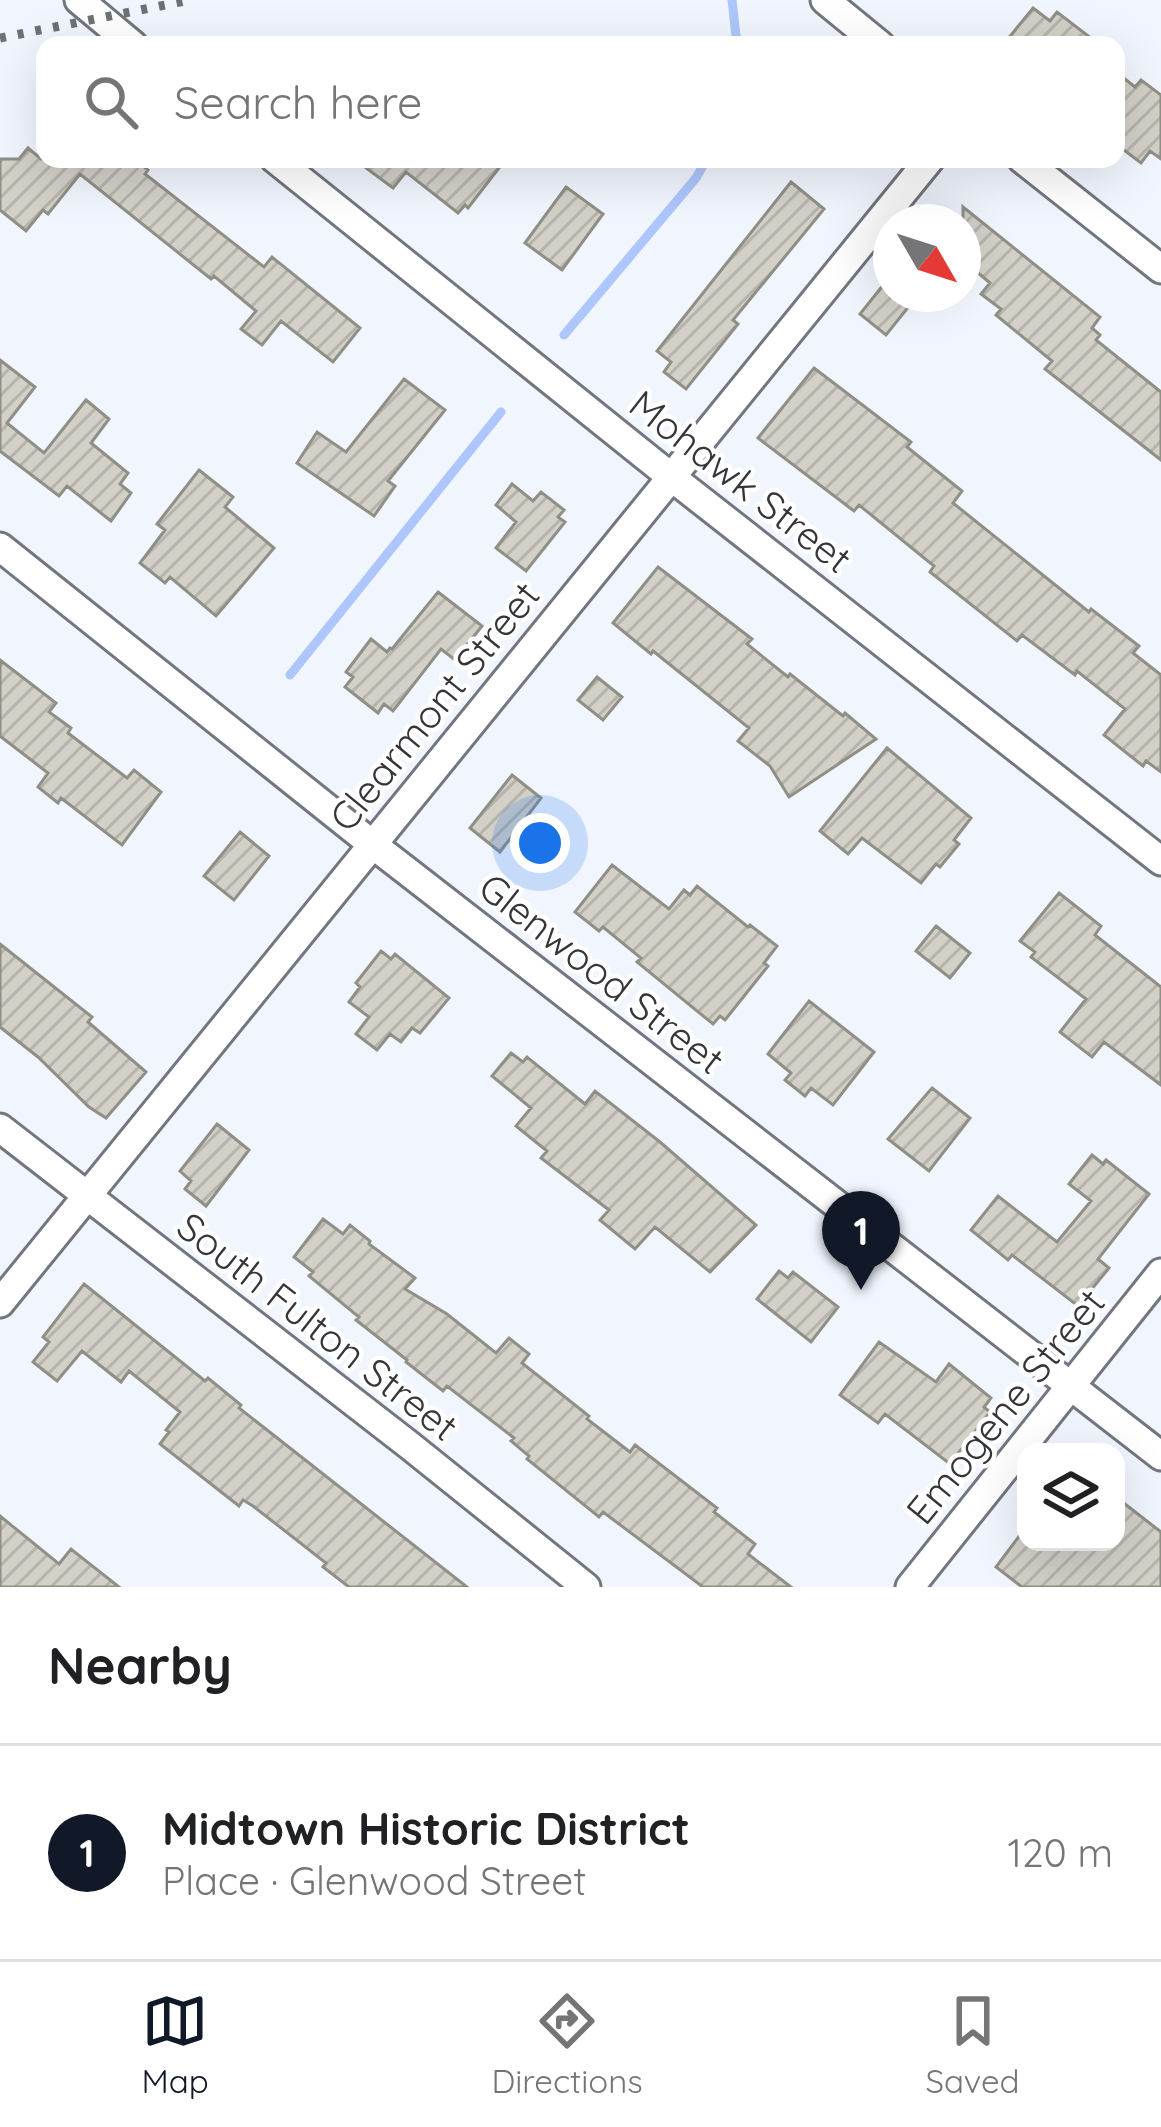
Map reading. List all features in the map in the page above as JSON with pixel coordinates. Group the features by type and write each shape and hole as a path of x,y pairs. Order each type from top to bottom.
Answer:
{"street":[{"path":"80,0 122,36"},
{"path":"825,0 869,36"},
{"name":"Mohawk Street","path":"286,168 1161,861"},
{"name":"Clearmont Street","path":"0,1303 924,168"},
{"path":"1033,168 1161,269"},
{"name":"Glenwood Street","path":"0,547 372,844 1161,1456"},
{"name":"South Fulton Street","path":"0,1129 586,1587"},
{"name":"Emogene Street","path":"910,1587 1161,1273"}],"building":[{"path":"1033,8 1050,21 1057,12 1088,36 1010,36"},
{"path":"1125,79 1135,87 1141,80 1161,95 1161,159 1150,151 1141,163 1125,151"},
{"path":"28,148 36,155 36,168 145,168 145,174 264,267 272,257 360,328 333,362 281,321 262,345 241,329 256,311 80,174 48,214 43,210 26,231 0,210 0,159 19,159"},
{"path":"366,168 499,168 468,208 465,205 458,213 406,172 393,188"},
{"path":"791,182 824,209 733,320 738,324 686,389 664,372 671,362 657,351"},
{"path":"566,187 603,214 562,270 525,243"},
{"path":"981,221 1100,317 1092,328 1100,335 1096,340 1161,392 1161,460 1045,369 1052,361 996,315 1001,309 981,294 990,283 981,275"},
{"path":"873,298 873,312 904,312 886,335 860,314"},
{"path":"0,360 35,387 7,423 44,453 86,400 109,419 91,443 128,473 120,484 131,493 111,521 67,486 59,496 0,451"},
{"path":"814,368 911,442 907,447 962,491 953,503 1139,646 1133,653 1161,675 1161,772 1146,761 1143,766 1104,735 1125,709 1022,635 1017,641 930,572 934,566 859,505 854,511 758,438"},
{"path":"404,379 445,410 388,481 395,486 374,516 297,463 317,432 346,452"},
{"path":"199,470 233,497 225,507 274,548 216,616 170,577 165,583 140,563 165,530 157,524"},
{"path":"512,484 533,501 541,492 564,510 558,517 565,522 526,571 496,548 516,522 496,505"},
{"path":"658,567 752,639 747,644 788,677 790,674 876,739 789,797 770,766 738,741 749,728 613,623"},
{"path":"438,592 482,626 455,660 441,649 393,711 384,704 378,713 345,687 353,677 346,672 371,639 387,652 392,649"},
{"path":"0,660 56,703 49,712 71,728 68,733 127,778 134,770 161,792 122,845 61,798 58,803 38,787 48,773 0,736"},
{"path":"597,677 622,697 603,720 578,700"},
{"path":"887,748 971,818 954,840 959,844 921,883 862,838 848,854 820,831"},
{"path":"512,775 541,798 500,852 470,828"},
{"path":"240,832 269,856 234,900 204,876"},
{"path":"612,865 669,909 684,890 690,895 697,886 777,946 764,963 768,966 725,1020 720,1016 713,1024 637,962 641,958 603,927 599,931 575,912"},
{"path":"1059,893 1101,926 1095,935 1161,987 1161,1085 1104,1042 1092,1057 1060,1032 1086,999 1031,957 1035,952 1020,941"},
{"path":"936,926 970,953 950,978 916,951"},
{"path":"0,944 92,1017 88,1022 146,1072 106,1118 0,1027"},
{"path":"381,951 391,959 395,954 449,998 420,1033 412,1028 401,1042 390,1034 377,1050 356,1034 369,1017 349,1002 360,987 356,983"},
{"path":"809,1001 874,1052 833,1105 811,1088 805,1096 785,1080 791,1073 768,1054"},
{"path":"511,1053 523,1062 527,1057 585,1104 595,1091 756,1225 710,1272 655,1227 635,1249 600,1220 609,1210 541,1158 547,1151 516,1126 531,1108 492,1076"},
{"path":"932,1088 970,1118 929,1171 888,1139"},
{"path":"217,1124 249,1150 206,1206 185,1189 191,1181 180,1171"},
{"path":"1092,1155 1103,1164 1106,1160 1149,1194 1098,1259 1109,1268 1078,1306 971,1230 998,1196 1057,1242 1091,1201 1069,1184"},
{"path":"323,1219 343,1234 350,1225 415,1278 405,1289 447,1314 496,1353 509,1338 529,1354 522,1363 587,1419 630,1452 635,1445 717,1508 714,1512 755,1544 748,1554 791,1587 703,1587 603,1512 599,1517 527,1459 511,1441 514,1438 447,1386 443,1391 406,1362 309,1276 313,1272 294,1257"},
{"path":"779,1271 788,1278 793,1272 838,1307 811,1342 757,1299"},
{"path":"84,1284 467,1587 349,1587 253,1506 243,1500 239,1506 160,1444 180,1412 129,1371 121,1382 82,1351 57,1381 33,1362 49,1342 43,1337"},
{"path":"879,1342 936,1382 949,1364 991,1398 984,1407 990,1412 950,1464 885,1414 878,1423 840,1395"},
{"path":"1125,1504 1161,1532 1161,1587 1022,1587 996,1567 1017,1539 1017,1551 1125,1551"},
{"path":"0,1516 59,1564 71,1549 119,1587 0,1587"}],"waterway":[{"path":"732,0 736,36"},
{"path":"564,335 702,168"},
{"path":"290,675 501,412"}],"railway":[{"path":"0,38 190,0"}],"place":[{"name":"Midtown Historic District","path":"861,1290"}]}
